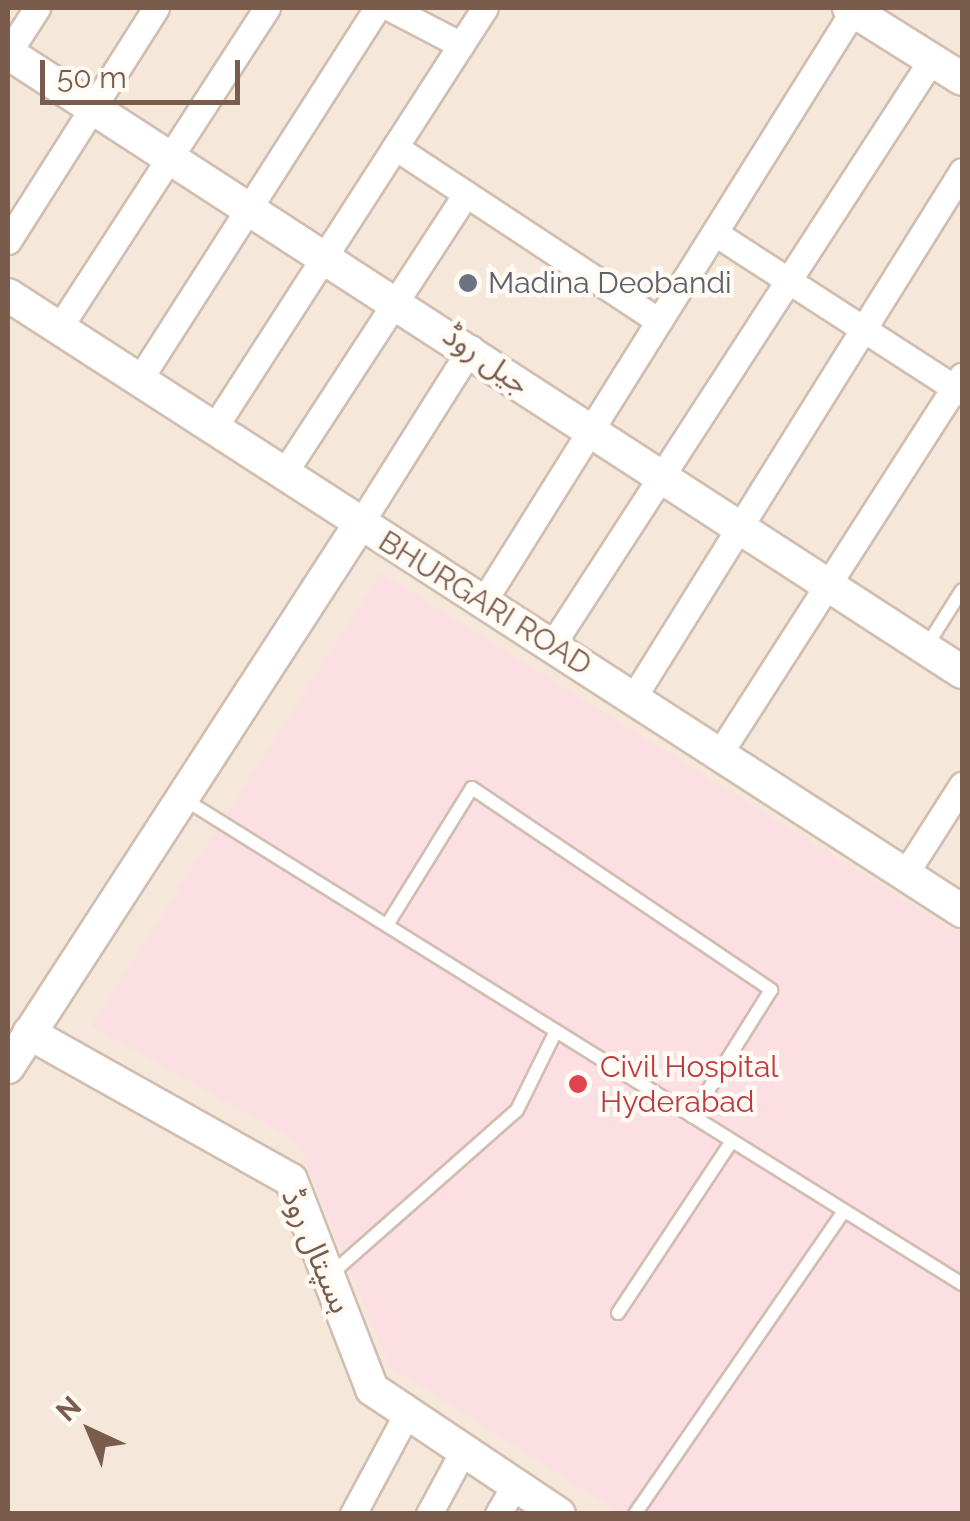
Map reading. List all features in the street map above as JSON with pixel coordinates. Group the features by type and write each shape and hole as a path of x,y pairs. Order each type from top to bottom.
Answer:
{"street":[{"path":"8,53 37,8"},
{"path":"8,241 156,8"},
{"path":"59,328 267,8"},
{"path":"139,380 377,8"},
{"path":"390,8 461,45"},
{"path":"214,428 485,8"},
{"path":"484,602 853,8 953,69 789,280 552,645"},
{"name":"جیل روڈ","path":"8,53 471,348 588,431 962,672"},
{"path":"395,147 659,321"},
{"path":"633,698 962,171"},
{"path":"284,474 466,194"},
{"path":"715,232 864,329 960,385 721,752"},
{"name":"BHURGARI ROAD","path":"8,295 962,910"},
{"path":"8,1068 471,348"},
{"path":"906,874 962,784"},
{"name":"ہسپتال روڈ","path":"29,1034 291,1180 372,1389 405,1417 462,1453 506,1500 556,1513"},
{"path":"353,1514 405,1417"},
{"path":"429,1514 462,1453"}],"lane":[{"path":"926,648 962,590"},
{"path":"386,925 472,788 771,990 692,1116"},
{"path":"182,798 962,1284"},
{"path":"328,1277 517,1110 556,1031"},
{"path":"618,1314 732,1140"},
{"path":"635,1514 844,1211"}],"shaded area":[{"path":"8,8 962,8 962,1513 8,1513"},
{"name":"Civil Hospital Hyderabad","path":"381,573 962,936 962,1513 620,1513 389,1366 298,1142 91,1026"}],"place":[{"name":"Madina Deobandi","path":"468,283"},
{"name":"Civil Hospital Hyderabad","path":"578,1084"}]}
